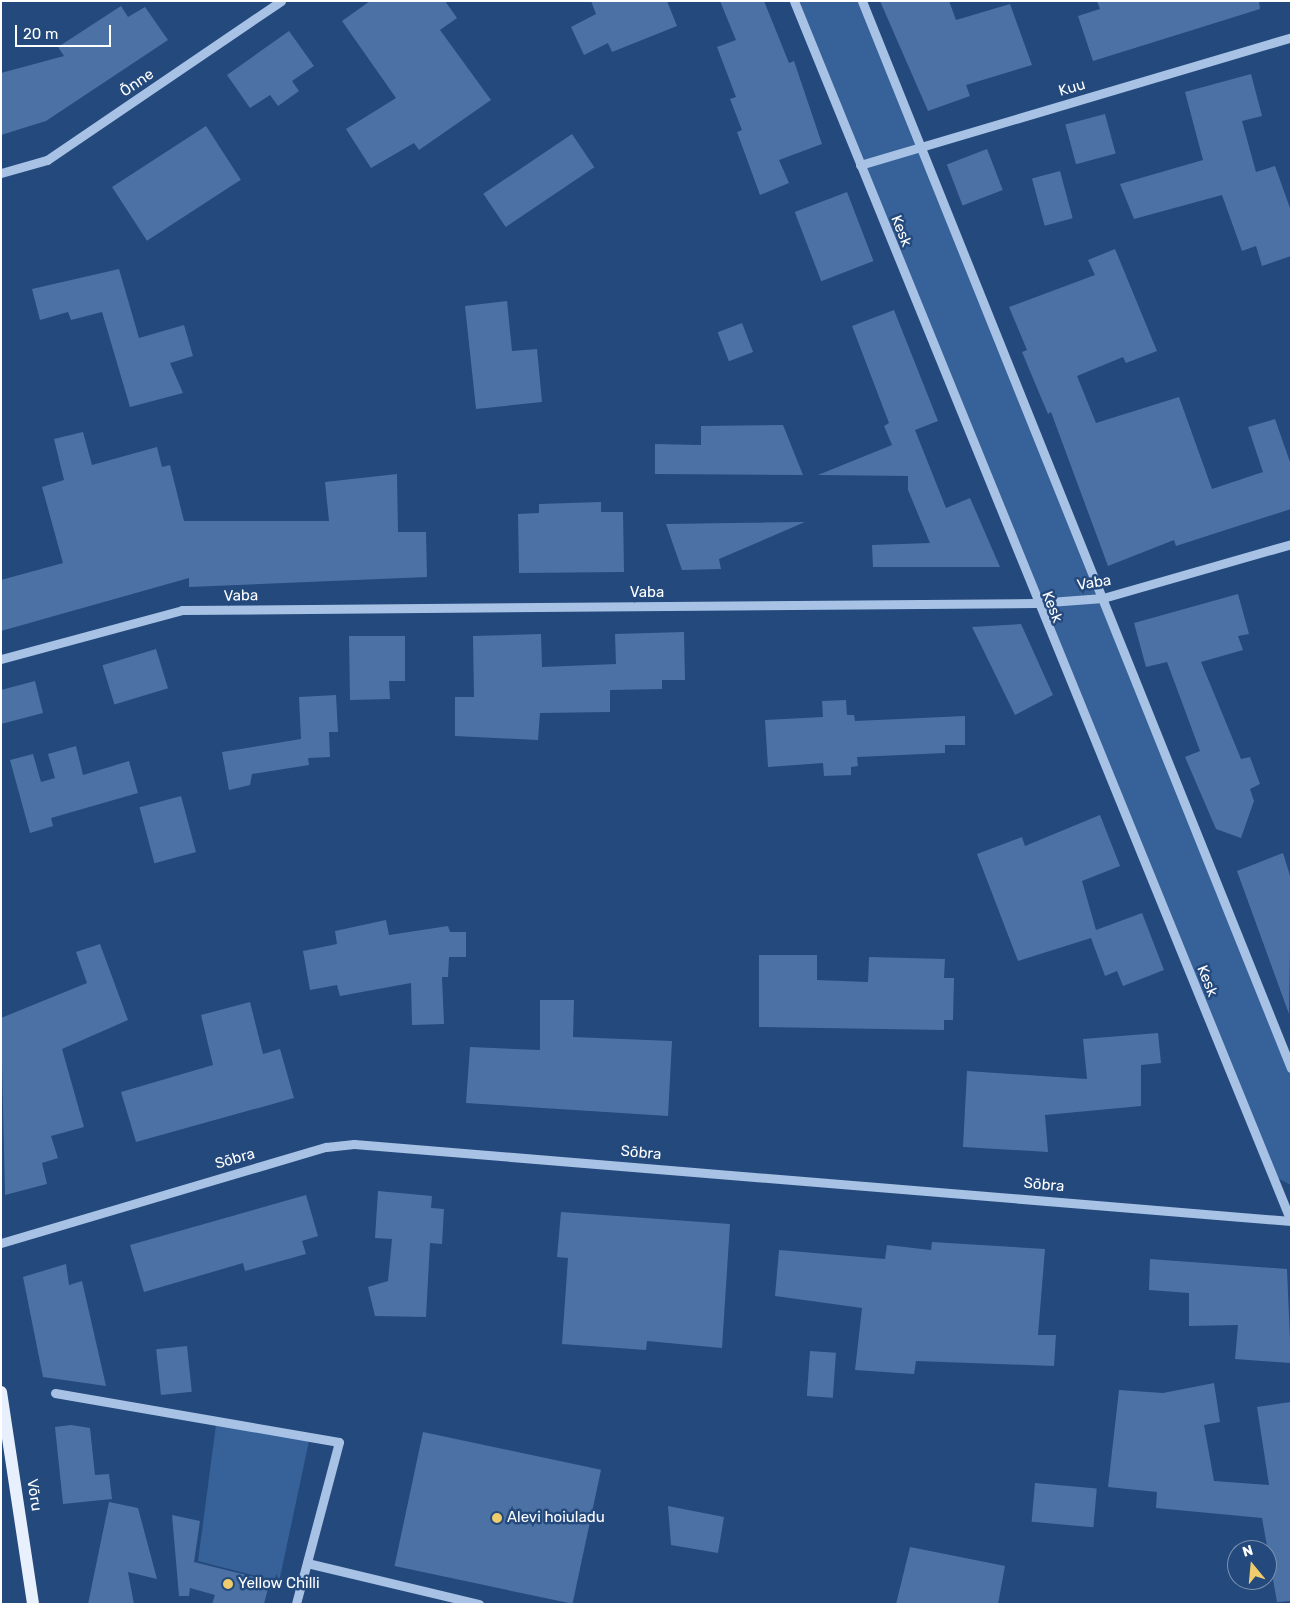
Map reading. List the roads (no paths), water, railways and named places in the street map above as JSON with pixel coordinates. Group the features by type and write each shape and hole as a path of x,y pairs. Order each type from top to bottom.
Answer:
{"main road":[{"name":"Võru","path":"1,1392 33,1604"}],"street":[{"name":"Õnne","path":"1,173 47,160 281,1"},
{"name":"Kesk","path":"794,1 1036,603 1291,1221"},
{"path":"862,1 922,146 1291,1068"},
{"name":"Kuu","path":"860,165 1291,37"},
{"name":"Vaba","path":"1,659 182,610 1036,603 1103,598 1291,544"},
{"name":"Sõbra","path":"1,1243 326,1147 354,1144 1291,1221"},
{"path":"55,1393 339,1442 296,1604"},
{"path":"307,1563 479,1604"}],"place":[{"name":"Alevi hoiuladu","path":"497,1518"},
{"name":"Yellow Chilli","path":"228,1584"}]}
